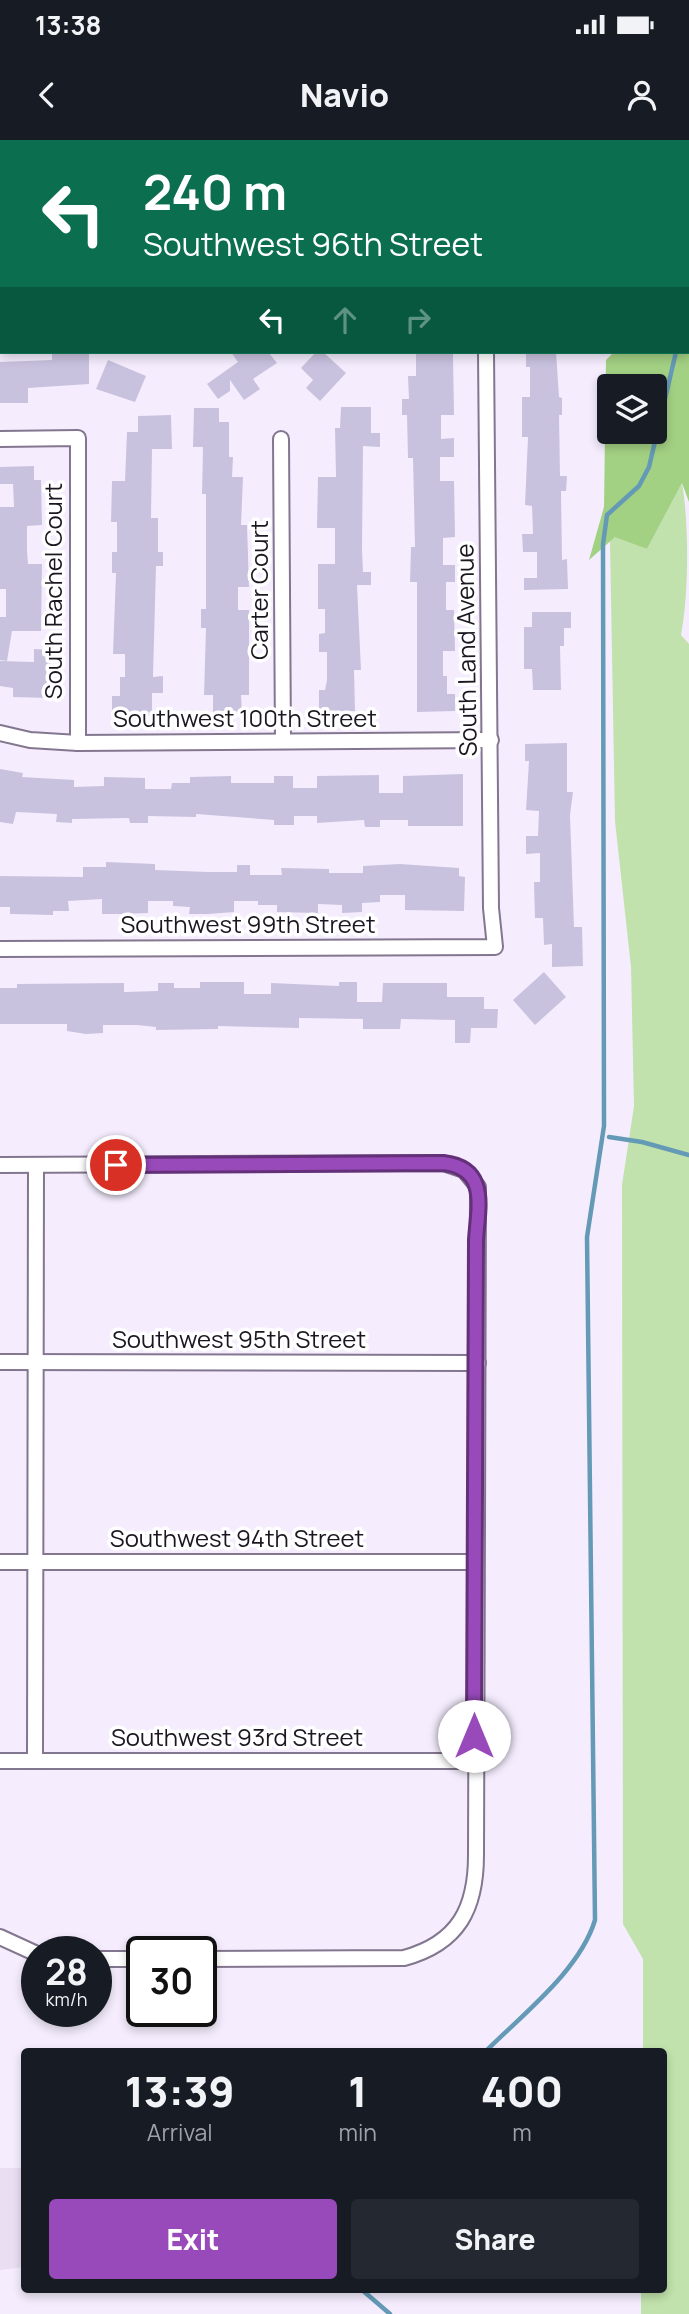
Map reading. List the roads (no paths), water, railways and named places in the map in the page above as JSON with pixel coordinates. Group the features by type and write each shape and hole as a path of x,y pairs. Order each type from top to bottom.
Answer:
{"street":[{"name":"South Land Avenue","path":"486,354 491,908 495,947"},
{"name":"South Rachel Court","path":"0,439 78,438 78,743"},
{"name":"Carter Court","path":"281,439 283,741"},
{"name":"Southwest 100th Street","path":"0,733 30,740 78,743 491,740"},
{"name":"Southwest 99th Street","path":"0,948 495,947"},
{"path":"0,1165 443,1163 452,1164 469,1174 479,1193 476,1240 478,1363 475,1888 465,1914 445,1939 426,1951 395,1959 217,1959"},
{"path":"35,1760 36,1165"},
{"name":"Southwest 95th Street","path":"0,1362 478,1363"},
{"name":"Southwest 94th Street","path":"0,1562 475,1562"},
{"name":"Southwest 93rd Street","path":"0,1760 474,1761"},
{"path":"0,1937 21,1947"}],"waterway":[{"path":"489,2048 564,1974 588,1938 595,1920 587,1237 604,1126 603,544 607,515 639,486 649,467 676,354"},
{"path":"609,1137 642,1142 689,1155"},
{"path":"366,2293 390,2314"}]}
